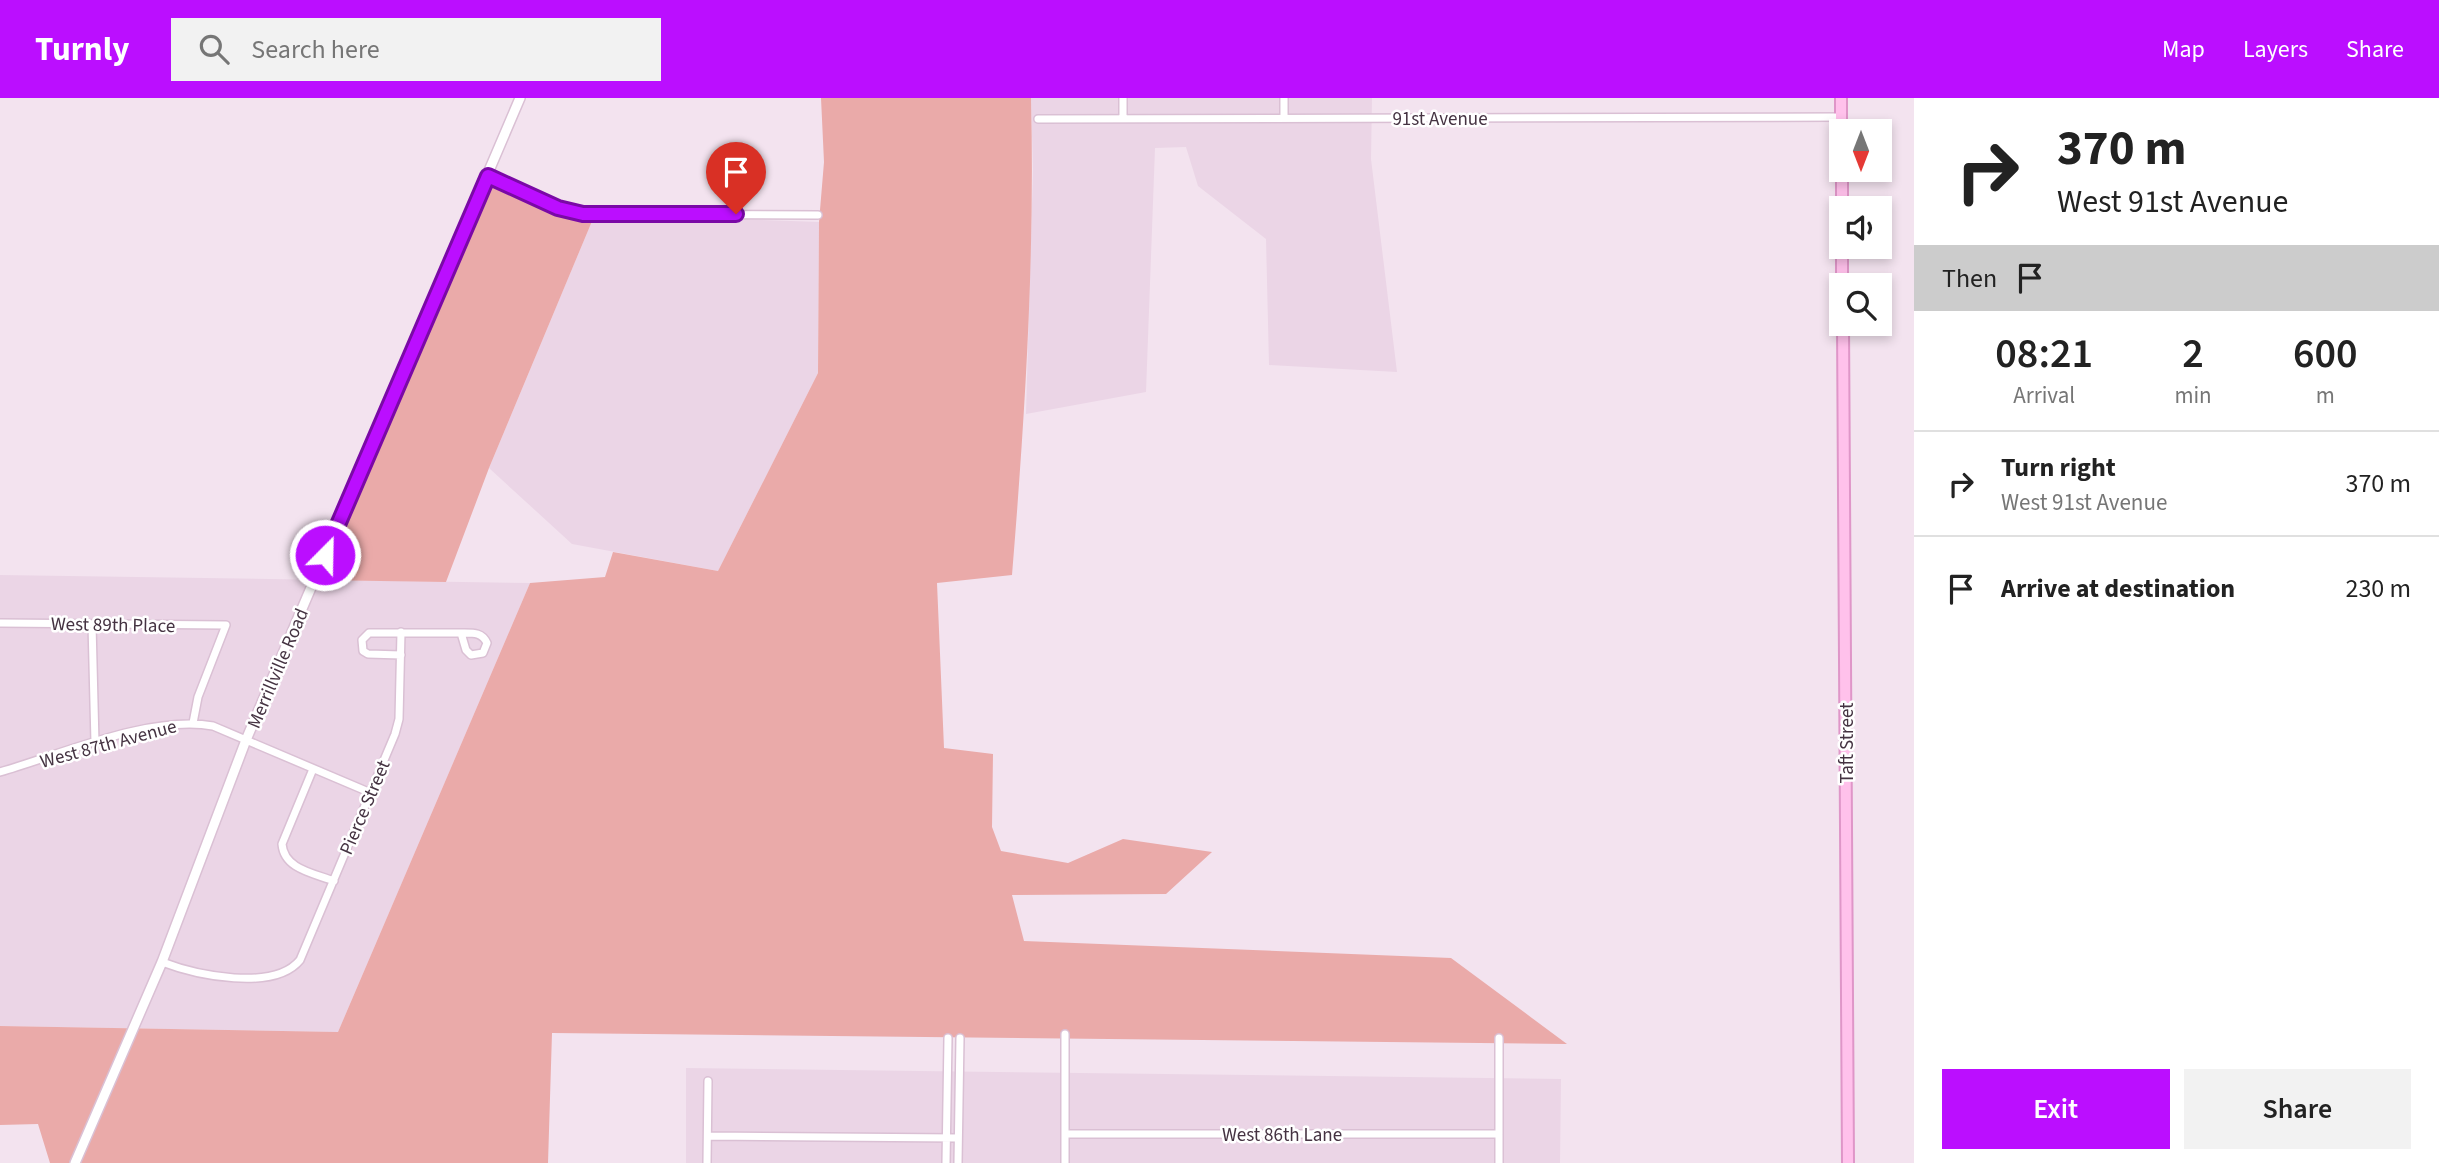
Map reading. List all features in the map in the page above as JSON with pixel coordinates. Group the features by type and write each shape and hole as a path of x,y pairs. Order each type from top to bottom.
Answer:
{"main road":[{"path":"1841,98 1841,117"},
{"name":"Taft Street","path":"1843,336 1848,1163"}],"street":[{"name":"Merrillville Road","path":"75,1163 162,962 246,740 520,98"},
{"path":"1123,119 1124,98"},
{"path":"1284,98 1284,118"},
{"name":"91st Avenue","path":"1038,119 1841,117"},
{"path":"488,176 558,208 583,214 818,215"},
{"name":"West 89th Place","path":"0,623 226,625 198,697 193,723"},
{"path":"92,624 95,743"},
{"path":"401,655 368,654 361,646 365,635 369,632 461,633"},
{"name":"Pierce Street","path":"162,962 211,975 279,976 300,960 399,719 401,632"},
{"name":"West 87th Avenue","path":"0,772 148,728 193,723 213,726 370,793"},
{"path":"313,769 282,844 283,852 292,864 334,881"},
{"path":"1065,1034 1065,1163"},
{"path":"946,1163 948,1038"},
{"path":"958,1163 960,1038"},
{"path":"1499,1038 1499,1163"},
{"path":"708,1081 708,1163"},
{"name":"West 86th Lane","path":"1065,1134 1499,1135"},
{"path":"708,1136 958,1138"}],"shaded area":[{"path":"821,98 1031,98 1032,217 1028,336 1012,575 937,583 944,748 993,754 992,827 1001,851 1068,863 1123,839 1212,852 1166,894 1012,895 1024,941 1451,958 1567,1044 552,1033 548,1163 50,1163 38,1124 0,1125 0,1026 338,1032 530,583 605,577 613,552 718,571 818,373 819,222 824,162"},
{"path":"1031,98 1372,98 1371,159 1397,372 1269,365 1266,239 1198,186 1186,147 1155,148 1146,392 1026,414 1033,170"},
{"path":"488,176 558,208 595,214 489,468 446,582 314,580"},
{"path":"595,214 819,222 818,373 718,571 572,544 489,468"},
{"path":"0,575 530,583 338,1032 0,1026"},
{"path":"686,1068 1561,1079 1560,1163 686,1163"}],"route":[{"path":"325,555 488,176 558,208 583,214 736,214"}]}
